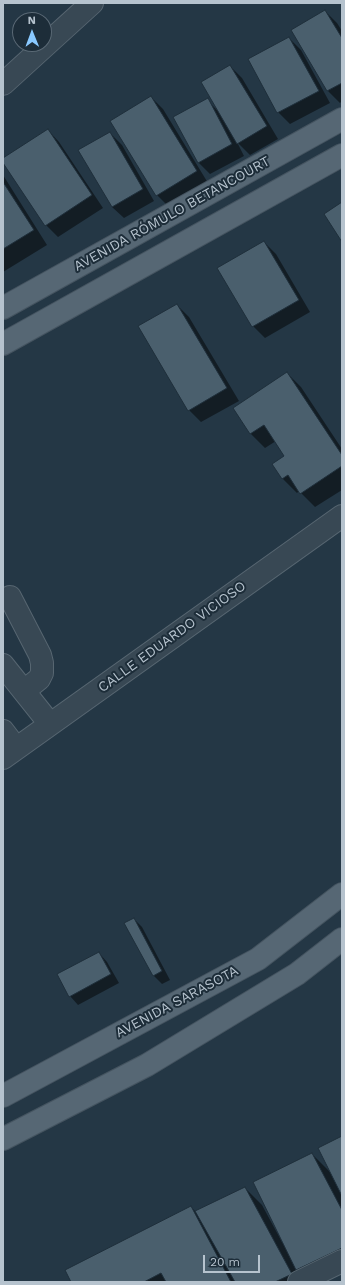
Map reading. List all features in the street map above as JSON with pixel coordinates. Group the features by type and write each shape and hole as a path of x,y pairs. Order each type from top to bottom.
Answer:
{"main road":[{"name":"AVENIDA RÓMULO BETANCOURT","path":"3,308 342,119"},
{"path":"3,344 342,155"},
{"name":"AVENIDA SARASOTA","path":"3,1096 258,959 342,894"},
{"path":"3,1139 147,1065 296,974 342,939"}],"street":[{"path":"3,84 92,3"},
{"name":"CALLE EDUARDO VICIOSO","path":"9,753 342,516"},
{"path":"10,598 40,655 42,663 42,673 39,680 24,691"},
{"path":"3,665 50,724"},
{"path":"3,731 9,753"},
{"path":"299,1282 342,1261"}],"building":[{"path":"325,10 342,38 342,83 327,91 291,30"},
{"path":"289,37 319,91 277,113 248,59"},
{"path":"230,65 267,126 237,144 201,82"},
{"path":"151,96 197,171 156,196 110,121"},
{"path":"208,98 232,144 198,163 173,117"},
{"path":"48,129 92,195 45,226 3,163 3,158"},
{"path":"110,132 143,189 112,207 78,150"},
{"path":"3,182 34,230 3,249"},
{"path":"342,202 342,242 324,214"},
{"path":"264,241 299,300 252,327 217,268"},
{"path":"177,304 227,388 188,411 138,326"},
{"path":"287,372 342,455 342,466 300,494 288,475 282,479 272,464 284,456 264,425 250,434 233,408"},
{"path":"134,918 162,971 153,976 124,923"},
{"path":"99,952 111,974 69,997 57,974"},
{"path":"342,1136 342,1196 318,1148"},
{"path":"312,1153 342,1210 342,1248 296,1270 253,1182"},
{"path":"245,1187 292,1274 275,1282 235,1282 195,1211"},
{"path":"191,1206 231,1282 166,1282 161,1273 144,1282 71,1282 65,1270"}]}
